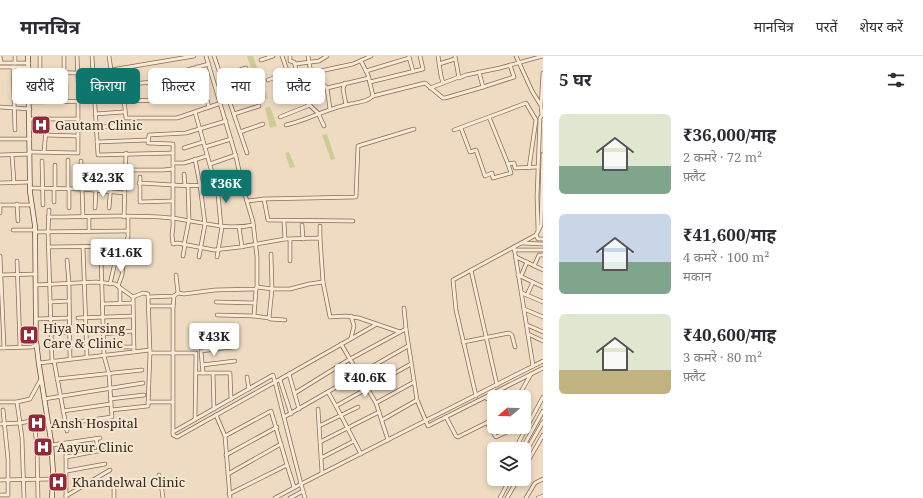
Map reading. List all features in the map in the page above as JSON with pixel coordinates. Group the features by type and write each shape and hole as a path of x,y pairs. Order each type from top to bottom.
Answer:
{"street":[{"path":"0,56 1,63 29,65"},
{"path":"15,56 15,63"},
{"path":"28,56 29,68"},
{"path":"39,68 40,56"},
{"path":"64,56 64,68"},
{"path":"77,56 78,68"},
{"path":"92,56 92,68"},
{"path":"109,56 111,68"},
{"path":"123,68 194,56"},
{"path":"206,56 217,90"},
{"path":"214,56 218,68"},
{"path":"261,60 273,56"},
{"path":"282,56 286,68"},
{"path":"290,56 290,61 294,62 296,68"},
{"path":"308,56 310,68"},
{"path":"295,64 309,61 319,61 327,56"},
{"path":"325,70 346,66 371,56"},
{"path":"370,82 423,69 420,56"},
{"path":"438,56 443,82"},
{"path":"516,56 532,92 541,106"},
{"path":"430,88 443,82 466,75 520,63 543,56"},
{"path":"366,71 409,57 413,71"},
{"path":"439,64 455,58 459,77"},
{"path":"361,61 369,78 373,96"},
{"path":"194,68 209,64"},
{"path":"0,67 29,65"},
{"path":"510,65 516,82"},
{"path":"13,67 15,130"},
{"path":"479,72 483,87"},
{"path":"538,230 538,168 540,118 542,115 541,106 543,73"},
{"path":"286,125 309,118 330,109 362,102 373,96 423,83 443,98 514,77"},
{"path":"268,80 273,78"},
{"path":"330,109 327,88 369,78"},
{"path":"345,83 343,92 346,105"},
{"path":"454,130 526,103 536,120 529,168"},
{"path":"30,104 30,188 35,231 37,345 51,445 53,479 52,498"},
{"path":"0,155 44,152 78,153 79,104"},
{"path":"94,104 98,155 126,153 173,153"},
{"path":"124,104 126,118 177,118 218,104"},
{"path":"221,104 236,155 253,225 256,244 256,288 254,316"},
{"path":"230,104 247,153"},
{"path":"280,117 310,105 318,113 324,126"},
{"path":"234,114 259,106"},
{"path":"0,108 30,109"},
{"path":"95,114 123,112"},
{"path":"195,112 216,183 221,227 218,258"},
{"path":"461,128 470,152 476,150 485,176 492,173 494,178 511,173 489,117"},
{"path":"30,119 78,119"},
{"path":"44,152 47,119"},
{"path":"148,140 149,135 180,134 200,130 226,121"},
{"path":"240,132 263,124"},
{"path":"96,127 123,126"},
{"path":"247,200 356,197 358,146 414,129"},
{"path":"46,135 78,136"},
{"path":"0,138 30,139"},
{"path":"205,147 231,139"},
{"path":"97,142 148,140 148,143 173,144 173,244 176,243 218,249 242,247 285,239 320,238"},
{"path":"184,148 203,142"},
{"path":"48,247 125,246 128,231 125,193 126,153"},
{"path":"476,396 456,310 453,282 454,279 536,235 541,225 543,154"},
{"path":"12,155 14,183"},
{"path":"210,164 236,155"},
{"path":"173,163 184,163 207,156"},
{"path":"195,159 205,224 200,257"},
{"path":"68,160 69,208"},
{"path":"42,161 43,205"},
{"path":"81,161 83,217"},
{"path":"508,164 514,163 515,168 538,168"},
{"path":"54,202 55,165"},
{"path":"95,208 97,168"},
{"path":"125,170 173,169"},
{"path":"109,208 112,171"},
{"path":"183,256 189,221 184,174"},
{"path":"139,183 200,185 227,182 241,176"},
{"path":"140,177 140,202 172,201"},
{"path":"0,183 30,182"},
{"path":"30,188 82,189 125,193"},
{"path":"264,199 268,220 353,220"},
{"path":"17,204 18,221"},
{"path":"0,213 0,205 32,205"},
{"path":"48,210 51,347 66,431"},
{"path":"48,217 172,218 221,227 253,225"},
{"path":"89,217 89,231"},
{"path":"284,222 285,239"},
{"path":"302,225 303,239"},
{"path":"320,226 323,282 330,316 351,316 400,332"},
{"path":"238,227 242,247"},
{"path":"13,230 48,232 128,231"},
{"path":"538,230 543,230"},
{"path":"536,235 538,239 543,239"},
{"path":"290,240 290,261"},
{"path":"521,243 543,244"},
{"path":"83,247 87,357"},
{"path":"514,248 543,250"},
{"path":"514,248 520,276 534,366"},
{"path":"269,318 272,289 271,254"},
{"path":"534,266 539,255 543,255"},
{"path":"0,256 2,348 32,347 37,345"},
{"path":"120,303 119,287 124,256"},
{"path":"515,257 543,270"},
{"path":"49,426 112,417 109,374 104,356 101,258"},
{"path":"110,284 116,258"},
{"path":"67,260 69,283 70,359"},
{"path":"17,261 20,347"},
{"path":"520,276 527,262"},
{"path":"471,270 497,385"},
{"path":"0,275 17,276 36,274"},
{"path":"176,275 178,293"},
{"path":"520,276 543,288"},
{"path":"148,297 174,296 178,293 184,294 215,290 256,288 290,289 323,282"},
{"path":"527,295 533,282"},
{"path":"36,285 102,283 119,287 133,297"},
{"path":"111,410 148,406 150,352 148,294 143,293 133,297"},
{"path":"522,293 543,302"},
{"path":"174,296 173,435 177,437 377,324"},
{"path":"133,297 134,352"},
{"path":"50,302 69,301"},
{"path":"216,302 255,303"},
{"path":"103,304 133,303"},
{"path":"149,306 174,306"},
{"path":"404,308 408,346 417,400 428,426 487,397"},
{"path":"524,309 543,317"},
{"path":"217,315 254,316 285,320"},
{"path":"78,318 134,316"},
{"path":"351,316 354,326 351,338"},
{"path":"36,319 69,318"},
{"path":"527,325 543,332"},
{"path":"295,393 350,359 406,329"},
{"path":"103,334 133,331"},
{"path":"51,333 70,332"},
{"path":"464,342 510,333 515,347"},
{"path":"528,334 543,341"},
{"path":"341,344 376,403 388,440"},
{"path":"51,347 70,346"},
{"path":"284,417 408,346"},
{"path":"104,347 134,347"},
{"path":"203,373 201,351 232,347"},
{"path":"39,363 134,352 196,353 195,420"},
{"path":"202,365 235,361"},
{"path":"275,498 543,361"},
{"path":"336,406 411,364"},
{"path":"501,390 543,368"},
{"path":"57,379 142,370"},
{"path":"196,373 230,374 231,399"},
{"path":"213,373 214,409"},
{"path":"522,390 532,373"},
{"path":"289,374 299,409"},
{"path":"173,432 273,375 305,498"},
{"path":"246,377 248,389"},
{"path":"0,402 17,402 30,399 41,379"},
{"path":"280,380 291,414"},
{"path":"376,403 414,382"},
{"path":"44,399 60,395 143,384"},
{"path":"328,392 361,454"},
{"path":"110,399 144,396"},
{"path":"531,416 543,397"},
{"path":"382,420 417,400"},
{"path":"17,402 22,438 24,498"},
{"path":"148,402 173,402"},
{"path":"63,411 111,404"},
{"path":"319,426 358,407"},
{"path":"318,409 322,474"},
{"path":"0,495 8,496 8,454 3,410"},
{"path":"225,436 272,411 294,488"},
{"path":"526,442 543,411"},
{"path":"320,442 379,412"},
{"path":"216,415 225,436 229,496 287,465"},
{"path":"446,417 456,436 458,437 487,423"},
{"path":"0,424 20,423 47,418"},
{"path":"34,420 37,448 38,498"},
{"path":"531,443 543,422"},
{"path":"226,455 277,427"},
{"path":"494,434 496,438 503,434"},
{"path":"531,456 543,435"},
{"path":"51,445 98,438 99,451"},
{"path":"321,458 354,441"},
{"path":"66,443 66,497"},
{"path":"228,474 281,444"},
{"path":"66,457 103,450"},
{"path":"67,471 105,464"},
{"path":"66,497 110,470"},
{"path":"158,475 161,483 163,498"},
{"path":"0,480 53,479"},
{"path":"526,498 535,483 543,479"},
{"path":"500,498 506,486"},
{"path":"507,498 514,486"},
{"path":"114,489 114,498"},
{"path":"290,498 303,491"},
{"path":"538,498 543,496"}],"green space":[{"path":"247,56 253,56 257,68 251,68"},
{"path":"265,90 268,98 265,100"},
{"path":"270,106 277,126 270,128 265,108"},
{"path":"327,134 335,159 331,160 322,135"},
{"path":"289,152 295,167 290,168 285,153"}],"place":[{"name":"Gautam Clinic","path":"41,125"},
{"name":"Hiya Nursing Care & Clinic","path":"29,335"},
{"name":"Ansh Hospital","path":"37,423"},
{"name":"Aayur Clinic","path":"43,447"},
{"name":"Khandelwal Clinic","path":"58,482"}]}
